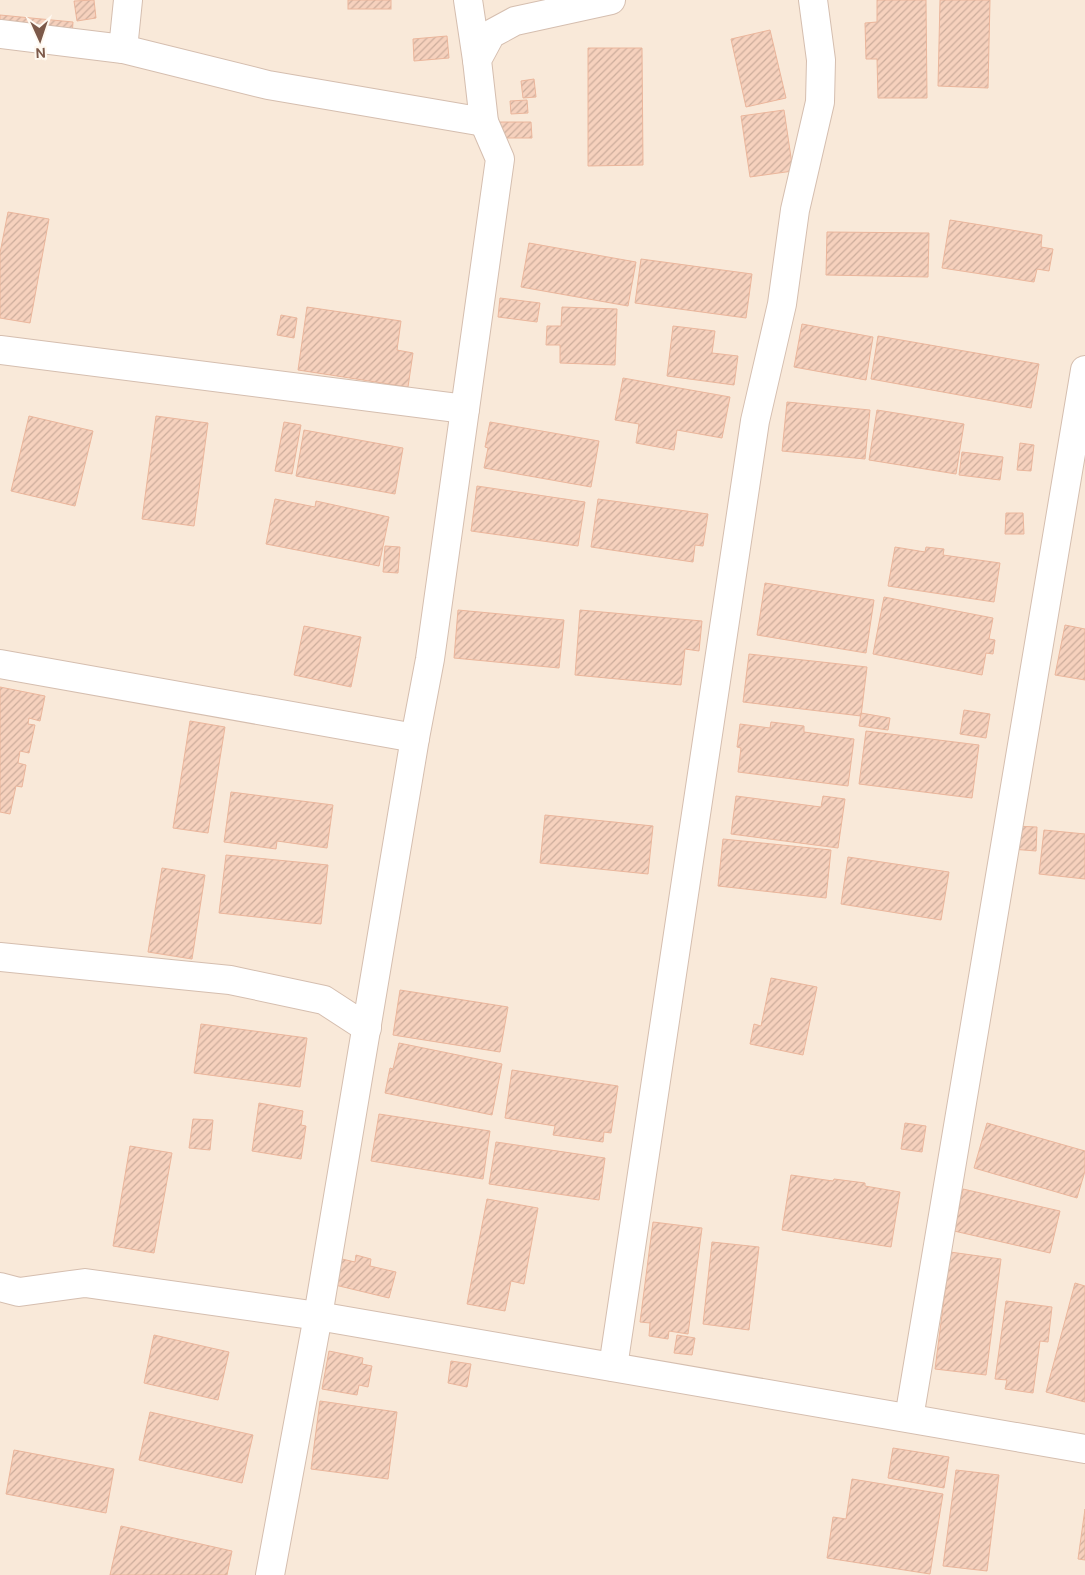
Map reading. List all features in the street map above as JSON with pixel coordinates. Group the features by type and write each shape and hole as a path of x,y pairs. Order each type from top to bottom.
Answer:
{"street":[{"path":"123,49 128,0"},
{"path":"270,1575 318,1316 415,738 430,659 500,159 484,122 468,0"},
{"path":"477,60 491,34 515,21 611,0"},
{"path":"613,1367 755,421 782,304 795,210 820,102 821,60 813,0"},
{"path":"0,34 123,49 268,85 484,122"},
{"path":"0,350 465,409"},
{"path":"909,1418 1085,370"},
{"path":"0,664 415,738"},
{"path":"0,957 230,980 324,1000 367,1028"},
{"path":"0,1287 19,1292 84,1283 318,1316 1085,1449"}],"shaded area":[{"path":"0,0 1085,0 1085,1575 0,1575"}],"building":[{"path":"94,0 96,18 77,21 74,1"},
{"path":"348,0 391,0 391,9 348,9"},
{"path":"877,0 926,0 927,98 878,98 877,59 866,59 865,23 877,22"},
{"path":"940,0 990,0 988,88 938,86"},
{"path":"0,15 73,22 72,36 0,29"},
{"path":"770,30 786,98 746,107 731,39"},
{"path":"447,36 449,58 414,61 413,39"},
{"path":"588,48 642,48 643,165 588,166"},
{"path":"534,79 536,97 523,98 521,81"},
{"path":"527,100 528,113 511,114 510,101"},
{"path":"784,110 793,171 750,177 741,116"},
{"path":"497,122 531,122 532,138 497,138"},
{"path":"8,212 49,219 30,323 0,318 0,253"},
{"path":"950,220 1042,235 1041,247 1053,249 1049,271 1037,269 1034,282 942,268"},
{"path":"827,232 929,233 928,277 826,275"},
{"path":"529,243 636,262 628,306 521,287"},
{"path":"641,259 752,274 746,318 635,303"},
{"path":"500,298 540,303 537,322 498,317"},
{"path":"307,307 401,321 397,350 413,353 408,387 298,370"},
{"path":"562,307 617,309 615,365 560,363 560,345 546,345 547,326 561,326"},
{"path":"281,315 297,318 294,338 277,335"},
{"path":"802,324 873,337 866,380 794,367"},
{"path":"673,326 715,331 712,353 738,356 734,385 667,376"},
{"path":"878,336 1039,364 1031,408 871,379"},
{"path":"623,378 730,397 722,438 677,430 674,450 636,443 639,424 615,420"},
{"path":"787,402 870,410 865,459 782,451"},
{"path":"877,410 964,424 956,474 869,460"},
{"path":"29,416 93,431 75,506 11,491"},
{"path":"156,416 208,423 194,526 142,519"},
{"path":"284,422 301,425 292,474 275,471"},
{"path":"490,422 599,441 591,487 484,468 488,448 485,447"},
{"path":"304,430 403,448 395,494 296,476"},
{"path":"1020,443 1034,445 1031,471 1017,470"},
{"path":"962,452 1003,457 1000,480 959,475"},
{"path":"477,486 585,502 578,546 471,531"},
{"path":"275,499 315,507 316,501 389,517 379,566 266,544"},
{"path":"598,499 708,514 703,546 695,545 693,562 591,547"},
{"path":"1006,513 1023,513 1024,534 1005,534"},
{"path":"385,546 400,547 398,573 383,572"},
{"path":"895,547 925,552 926,547 944,549 943,555 1000,563 994,602 888,586"},
{"path":"765,583 874,600 866,653 757,635"},
{"path":"884,597 993,618 989,639 995,640 993,654 986,653 982,675 873,654"},
{"path":"458,610 564,620 559,668 454,658"},
{"path":"580,610 702,621 699,651 685,649 681,685 575,675"},
{"path":"1065,625 1085,629 1085,680 1055,675"},
{"path":"304,626 361,637 351,687 294,675"},
{"path":"749,654 867,667 861,716 743,702"},
{"path":"0,687 45,696 40,721 29,718 28,724 35,725 29,753 20,751 18,763 26,765 22,787 16,786 10,814 0,812"},
{"path":"964,710 990,714 986,738 960,734"},
{"path":"861,713 890,718 888,730 859,726"},
{"path":"190,721 225,727 208,833 173,828"},
{"path":"771,722 804,726 804,732 854,739 848,786 738,772 741,748 737,747 740,724 770,728"},
{"path":"866,731 979,745 972,798 859,784"},
{"path":"231,792 333,805 327,848 277,841 276,849 224,842"},
{"path":"736,796 821,807 823,796 845,799 838,848 731,834"},
{"path":"545,815 653,826 648,874 540,863"},
{"path":"1013,826 1037,827 1036,851 1011,849"},
{"path":"1044,830 1085,834 1085,879 1039,874"},
{"path":"723,839 831,850 826,898 718,886"},
{"path":"226,855 328,865 321,924 219,913"},
{"path":"848,857 949,872 941,920 841,904"},
{"path":"162,868 205,875 192,959 148,952"},
{"path":"771,978 817,987 803,1055 750,1044 754,1024 761,1026"},
{"path":"400,990 508,1007 500,1052 393,1035"},
{"path":"201,1024 307,1038 300,1087 194,1073"},
{"path":"399,1043 502,1064 492,1115 385,1093 390,1068 393,1069"},
{"path":"512,1070 618,1086 611,1133 604,1132 603,1142 553,1135 555,1126 505,1118"},
{"path":"259,1103 303,1111 301,1125 306,1126 301,1159 252,1151"},
{"path":"379,1114 490,1131 483,1179 371,1161"},
{"path":"193,1119 213,1120 210,1150 189,1148"},
{"path":"905,1123 926,1126 922,1152 901,1149"},
{"path":"987,1123 1085,1151 1085,1171 1077,1198 974,1168"},
{"path":"496,1142 605,1158 599,1200 489,1184"},
{"path":"130,1146 172,1153 154,1253 113,1246"},
{"path":"791,1175 865,1183 865,1186 900,1192 891,1247 782,1230"},
{"path":"963,1189 1060,1211 1050,1253 954,1231"},
{"path":"487,1199 538,1208 524,1284 511,1281 505,1311 467,1304"},
{"path":"653,1222 702,1228 688,1334 669,1331 668,1339 649,1336 650,1323 640,1322"},
{"path":"712,1242 759,1247 749,1330 703,1324"},
{"path":"950,1252 1001,1259 986,1375 935,1369"},
{"path":"356,1255 371,1259 370,1266 396,1272 389,1298 335,1285 342,1259 355,1262"},
{"path":"1075,1283 1085,1286 1085,1402 1046,1392"},
{"path":"1006,1301 1052,1307 1048,1342 1040,1341 1033,1393 1005,1389 1007,1380 995,1379"},
{"path":"154,1335 229,1352 218,1400 144,1383"},
{"path":"677,1335 695,1338 692,1355 674,1353"},
{"path":"329,1351 363,1358 362,1364 372,1366 368,1387 359,1385 357,1395 322,1389"},
{"path":"451,1361 471,1364 467,1387 448,1383"},
{"path":"320,1401 397,1412 388,1479 311,1469"},
{"path":"150,1412 253,1435 242,1483 139,1460"},
{"path":"893,1448 949,1457 944,1488 888,1478"},
{"path":"14,1450 114,1469 106,1513 6,1494"},
{"path":"956,1470 999,1475 987,1571 943,1566"},
{"path":"852,1479 943,1494 930,1574 827,1558 833,1517 846,1519"},
{"path":"1085,1509 1085,1560 1078,1559"},
{"path":"121,1526 232,1551 227,1575 110,1575"}]}
